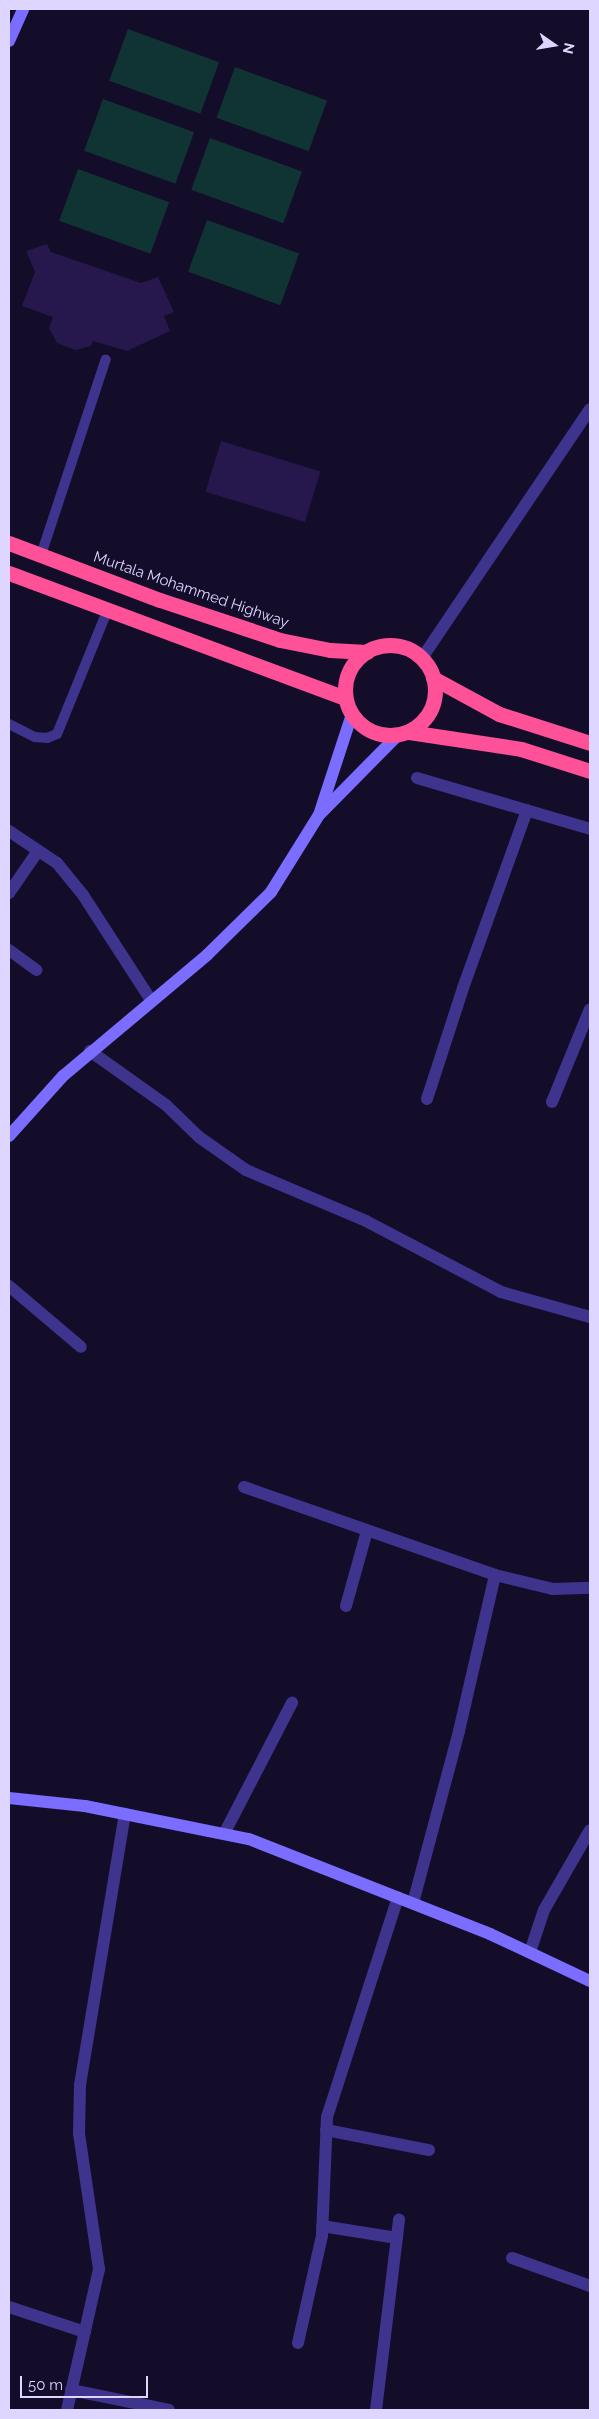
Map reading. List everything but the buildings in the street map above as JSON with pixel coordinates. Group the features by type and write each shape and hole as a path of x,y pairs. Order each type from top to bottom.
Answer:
{"highway":[{"name":"Murtala Mohammed Highway","path":"9,543 280,640 330,650 366,652"},
{"path":"9,573 346,698"},
{"path":"404,733 421,724 432,706 433,678 422,658 411,650 392,645 366,652 349,672 346,698 352,714 367,729 387,736 404,733 521,749 590,771"},
{"path":"433,678 499,714 590,743"}],"street":[{"path":"9,41 23,9"},
{"path":"422,658 590,409"},
{"path":"9,1136 41,1098 90,1051 250,915 288,868 319,815 352,714"},
{"path":"319,815 404,733"},
{"path":"417,778 590,828"},
{"path":"428,1099 463,988 527,810"},
{"path":"9,831 57,863 83,895 151,1000"},
{"path":"9,893 38,851"},
{"path":"9,950 37,970"},
{"path":"552,1102 590,1009"},
{"path":"90,1051 166,1105 199,1137 246,1170 358,1218 501,1292 590,1317"},
{"path":"9,1286 81,1347"},
{"path":"244,1487 495,1574 553,1589 590,1588"},
{"path":"346,1606 367,1531"},
{"path":"413,1903 460,1731 495,1574"},
{"path":"224,1834 292,1703"},
{"path":"9,1798 124,1814 224,1834 287,1852 530,1952 590,1981"},
{"path":"67,2410 70,2390 99,2269 79,2133 80,2085 124,1814"},
{"path":"530,1952 544,1910 590,1830"},
{"path":"298,2343 315,2276 322,2226 326,2130 331,2102 362,2015 398,1897"},
{"path":"326,2130 429,2150"},
{"path":"376,2410 399,2219"},
{"path":"322,2226 397,2238"},
{"path":"512,2258 590,2286"},
{"path":"9,2307 85,2332"},
{"path":"70,2390 169,2410"}],"lane":[{"path":"41,555 106,359"},
{"path":"9,724 35,737 47,738 57,734 108,609"}],"green space":[{"path":"128,29 219,62 200,114 109,81"},
{"path":"235,67 327,101 309,151 217,118"},
{"path":"103,99 194,132 175,184 84,151"},
{"path":"210,138 302,172 283,223 191,190"},
{"path":"78,169 169,202 150,254 59,221"},
{"path":"207,220 299,254 280,305 188,272"}]}
